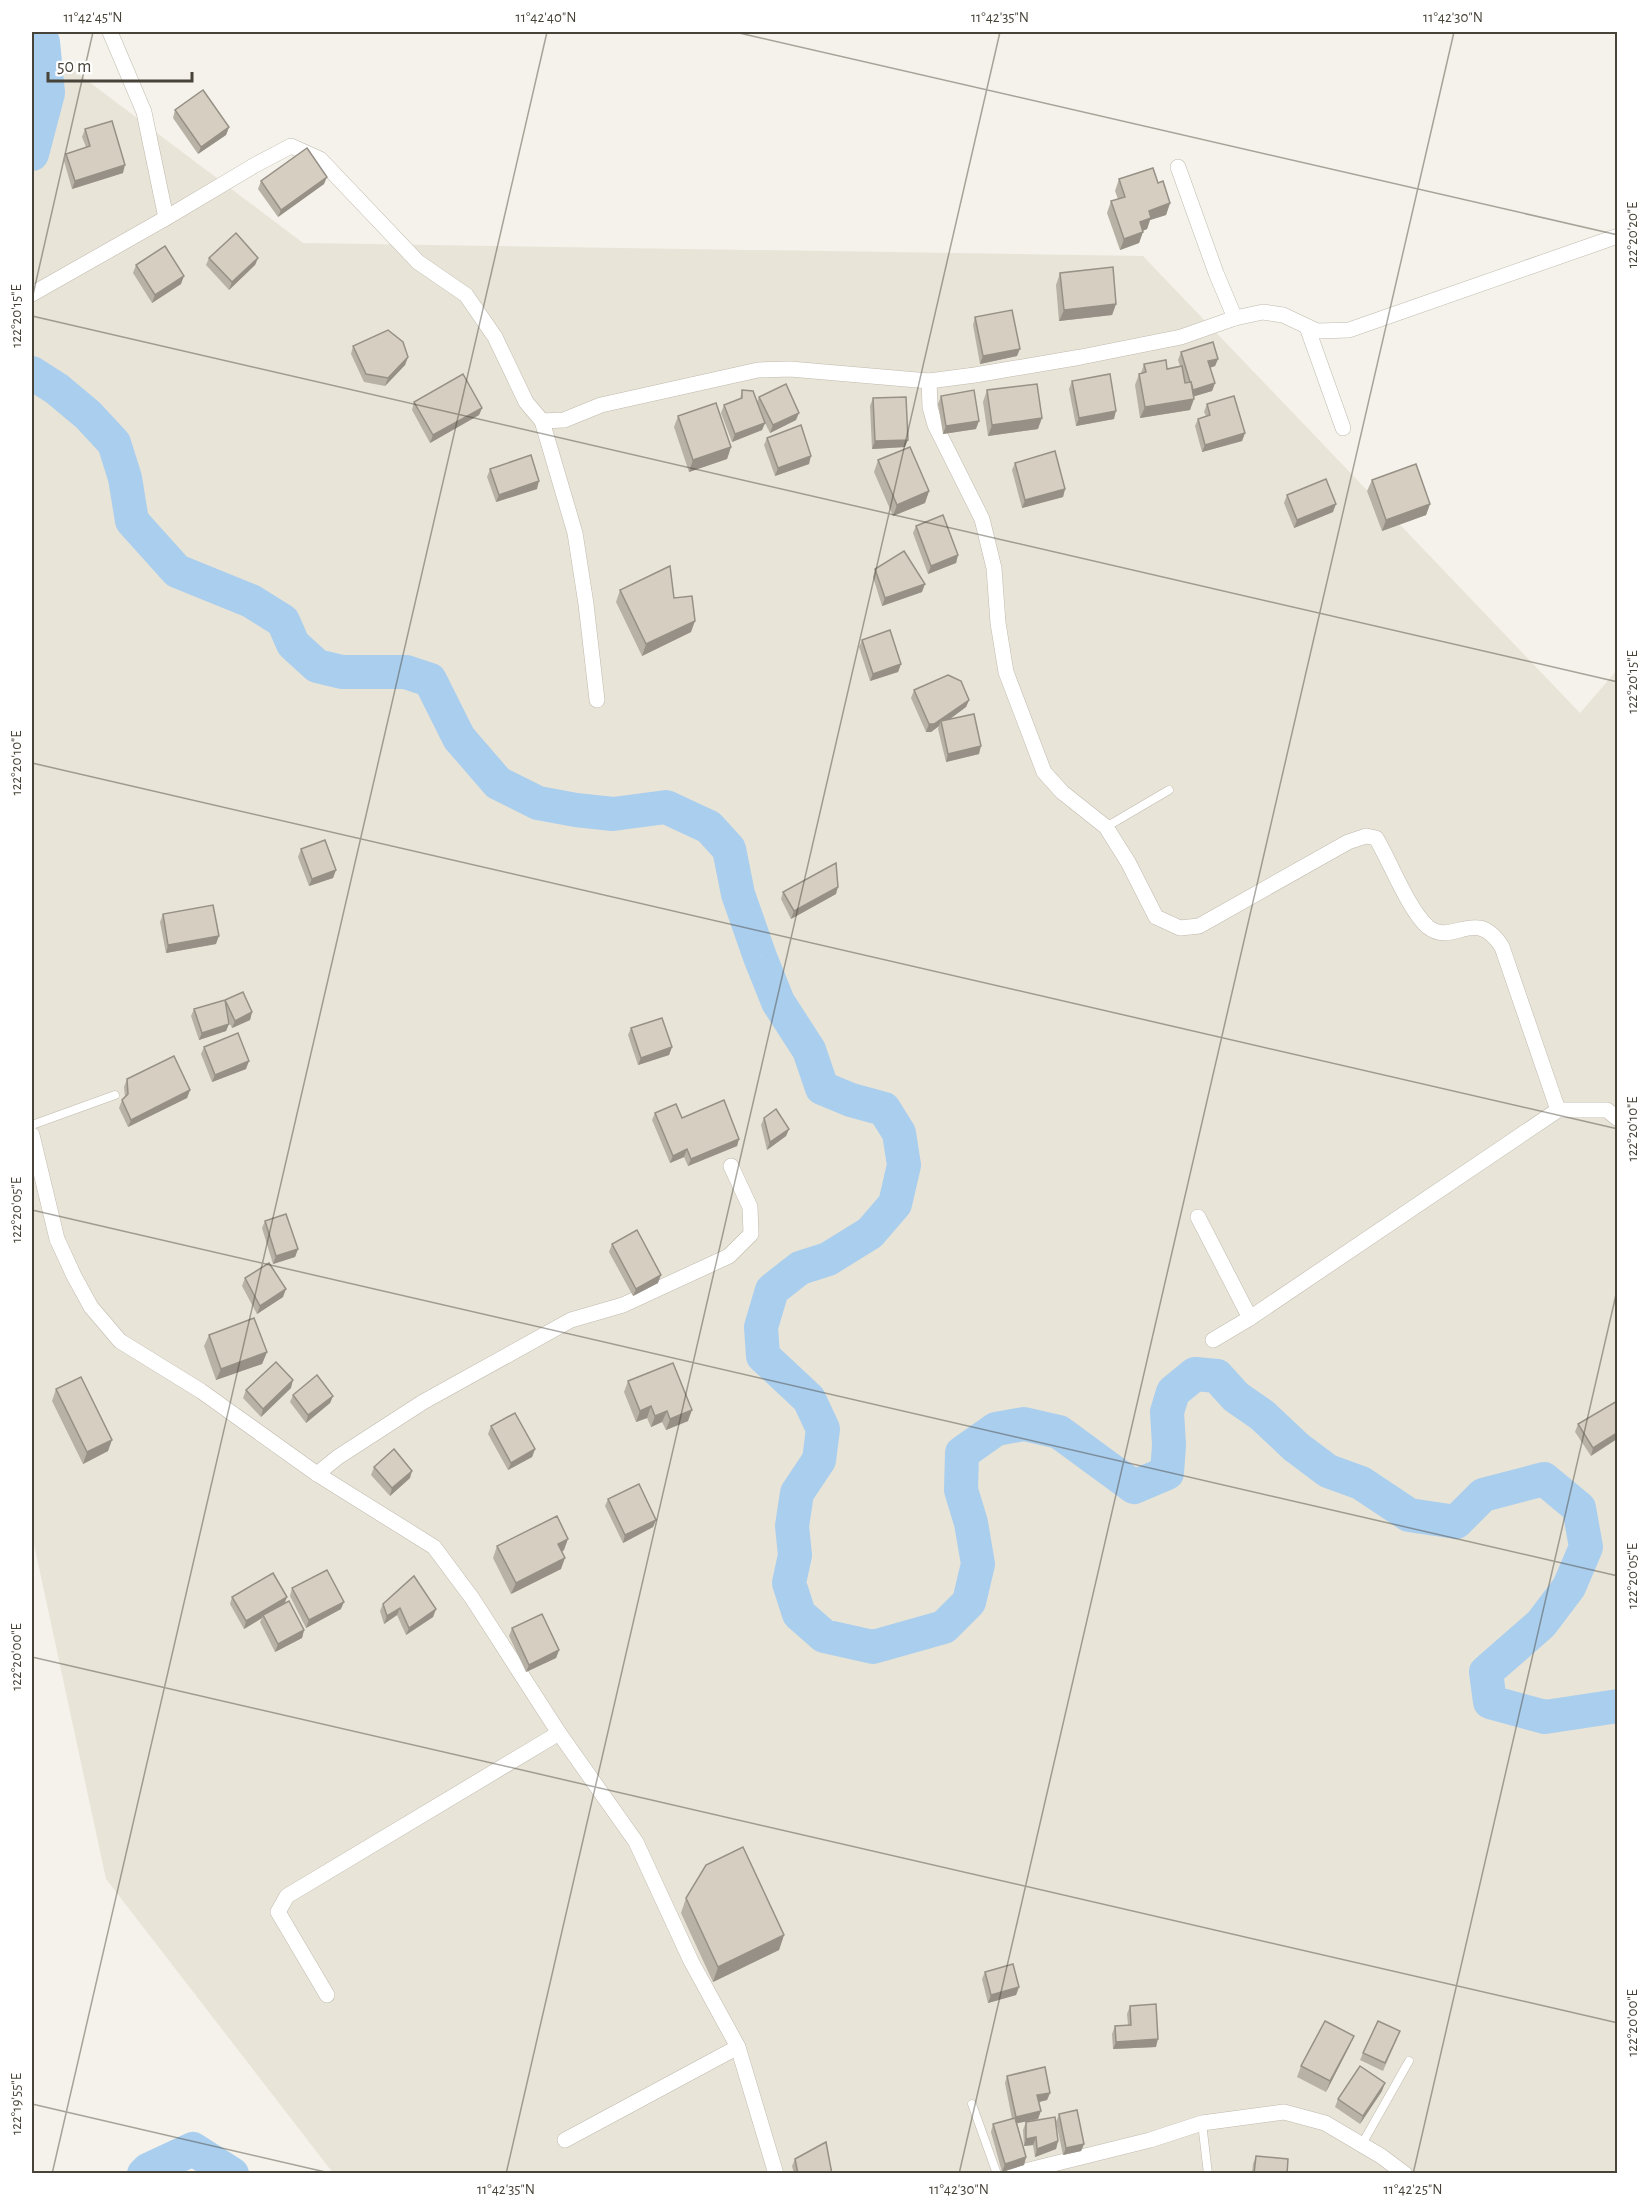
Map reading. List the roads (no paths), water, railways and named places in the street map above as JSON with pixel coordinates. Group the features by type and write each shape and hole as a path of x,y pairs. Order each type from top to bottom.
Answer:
{"street":[{"path":"110,32 144,112 166,218"},
{"path":"32,294 291,146 320,159 418,262 466,295 495,337 526,402 542,421 575,534 597,700"},
{"path":"1178,167 1216,273 1235,318"},
{"path":"542,421 564,420 601,405 758,370 790,369 929,381 1081,357 1181,337 1235,318 1263,312 1283,315 1317,331 1349,330 1617,236"},
{"path":"1307,327 1342,428"},
{"path":"929,381 930,408 935,425 982,519 994,567 998,624 1006,672 1031,742 1044,772 1062,792 1106,827 1128,862 1156,917 1180,928 1199,926 1347,842 1366,836 1376,838 1416,913 1429,928 1440,932 1478,928 1486,929 1494,935 1502,947 1558,1110"},
{"path":"1213,1340 1250,1318 1558,1110 1607,1110 1617,1119"},
{"path":"32,1135 57,1239 91,1307 120,1341 201,1391 316,1474 434,1547 472,1598 559,1733 636,1842 691,1961 738,2047 776,2174"},
{"path":"316,1474 338,1457 423,1402 572,1320 623,1305 729,1256 751,1234 750,1207 732,1166"},
{"path":"1198,1217 1250,1318"},
{"path":"327,1995 278,1912 287,1896 559,1733"},
{"path":"566,2139 738,2047"},
{"path":"1013,2174 1150,2140 1202,2123 1284,2112 1325,2123 1362,2144 1405,2174"}],"lane":[{"path":"1106,827 1169,790"},
{"path":"32,1125 115,1095"},
{"path":"1362,2144 1409,2061"},
{"path":"972,2104 997,2174"},
{"path":"1202,2123 1208,2174"}],"waterway":[{"path":"32,154 48,93 43,42 35,32"},
{"path":"32,373 57,389 88,415 114,443 125,478 132,521 177,571 251,601 283,621 293,644 317,666 342,672 406,672 430,680 459,738 498,783 538,803 576,810 613,814 666,807 709,827 729,849 738,894 760,957 778,1002 809,1050 822,1088 851,1100 884,1109 899,1133 904,1165 895,1204 870,1233 828,1259 800,1268 772,1290 761,1327 763,1356 809,1399 823,1429 819,1460 797,1493 792,1526 795,1555 789,1583 799,1614 824,1636 873,1647 944,1627 969,1602 978,1564 971,1523 961,1490 962,1453 996,1429 1024,1424 1059,1432 1134,1487 1167,1473 1169,1445 1167,1412 1173,1392 1195,1374 1217,1376 1236,1397 1262,1415 1296,1447 1328,1471 1361,1483 1409,1515 1456,1522 1483,1495 1544,1479 1579,1508 1586,1547 1569,1587 1541,1624 1486,1672 1490,1702 1545,1717 1618,1706"},
{"path":"144,2174 193,2149 232,2174"}]}
